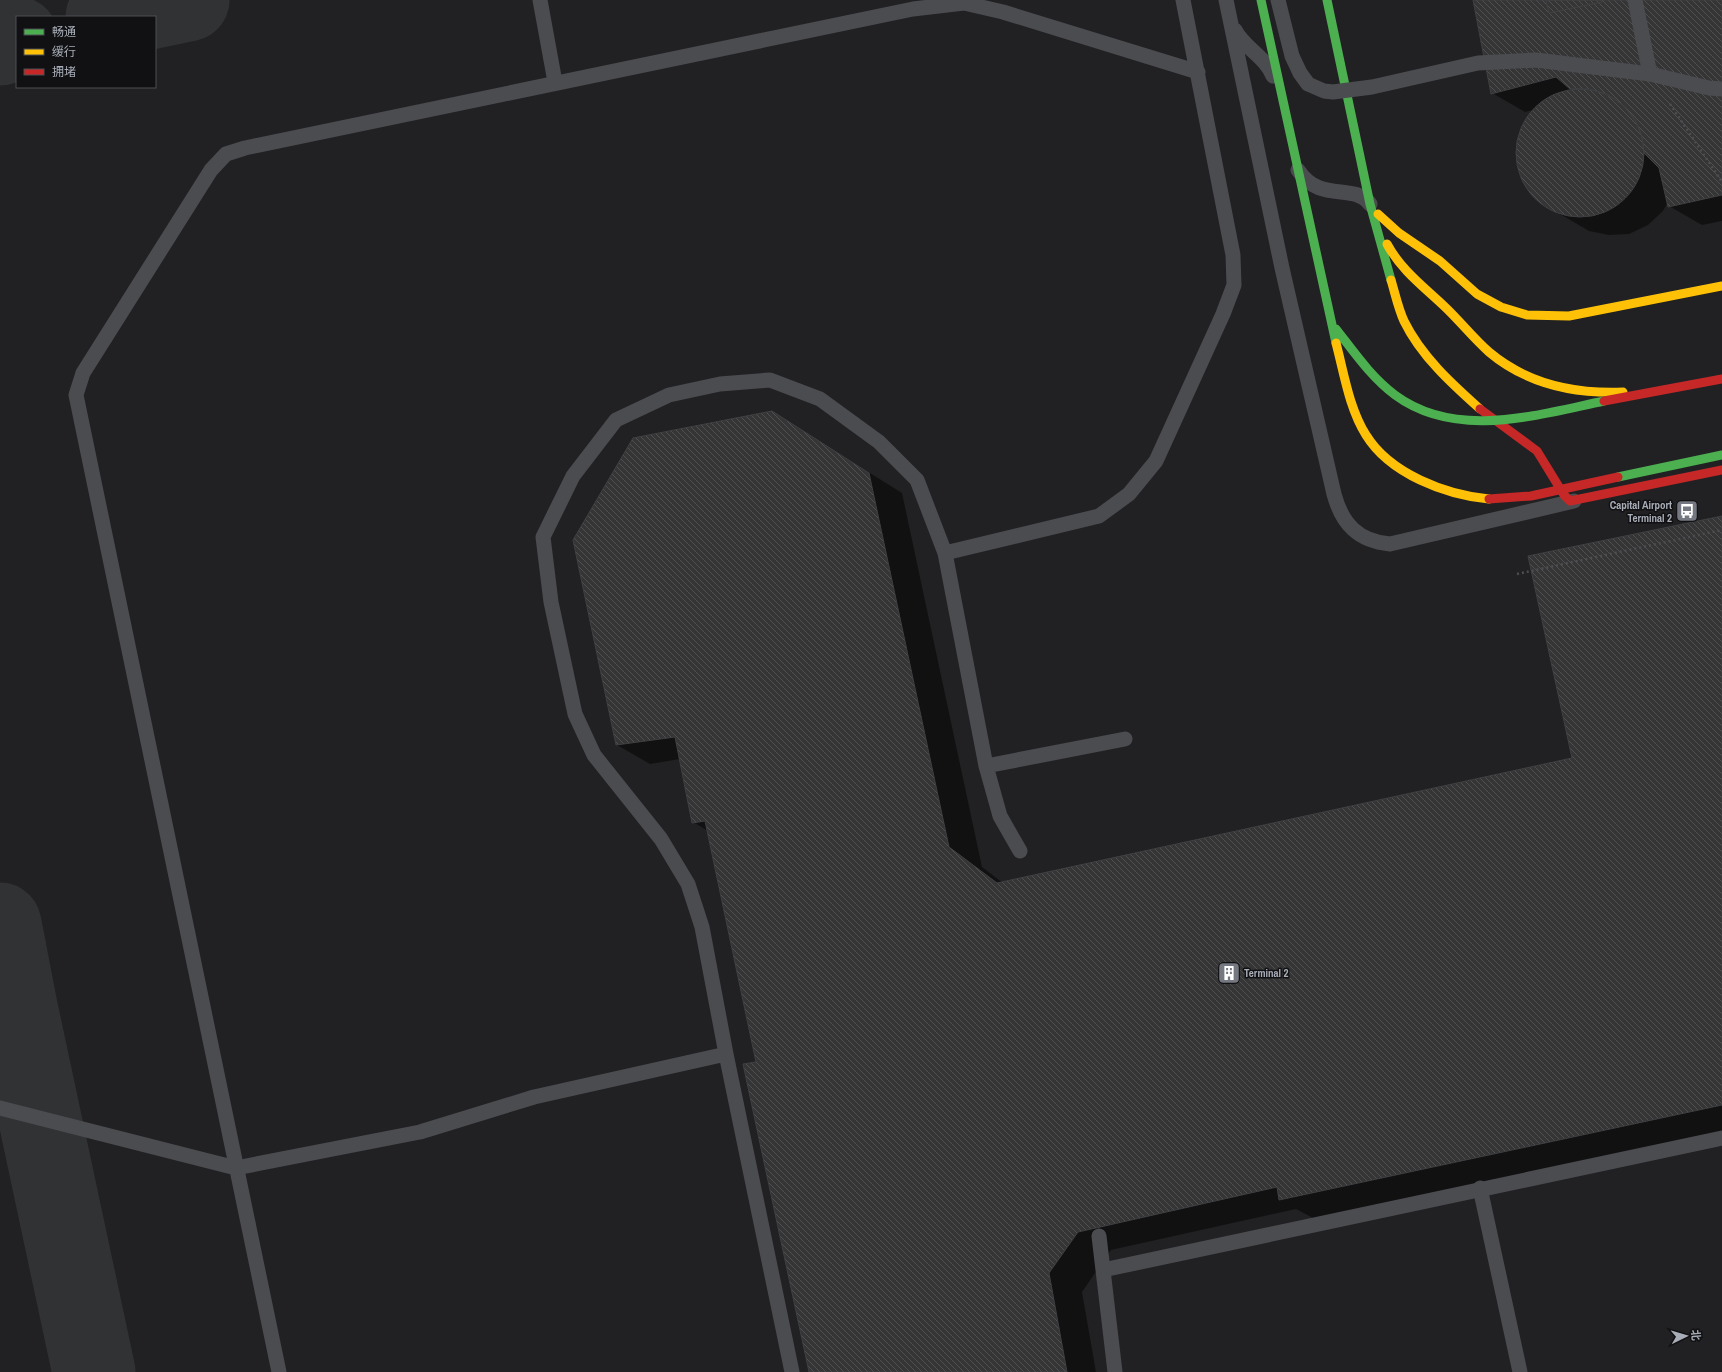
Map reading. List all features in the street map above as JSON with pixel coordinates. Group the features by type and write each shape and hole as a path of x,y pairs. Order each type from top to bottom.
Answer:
{"street":[{"path":"1261,0 1328,314 1350,402 1366,435 1381,453 1398,467 1420,480 1456,494 1480,499 1519,498 1722,455"},
{"path":"1327,0 1370,204 1400,311 1409,331 1438,368 1474,404 1537,451 1565,498 1574,501 1722,470"},
{"path":"1370,204 1398,234 1438,259 1467,286 1494,304 1520,314 1548,318 1570,316 1722,286"},
{"path":"1370,204 1390,250 1396,260 1483,347 1516,372 1540,381 1572,389 1603,392 1632,391 1722,376"},
{"path":"1328,314 1333,325 1354,352 1393,393 1418,410 1448,419 1473,422 1495,420 1722,379"}],"lane":[{"path":"540,0 555,82"},
{"path":"945,554 1099,516 1129,494 1156,461 1223,314 1234,285 1233,255 1183,0"},
{"path":"1220,0 1245,45 1265,62 1272,74 1290,148 1302,176 1316,187 1336,193 1360,195 1370,204"},
{"path":"1226,0 1304,370 1334,494 1339,512 1344,520 1357,533 1364,537 1372,541 1390,544 1574,501"},
{"path":"1278,0 1292,56 1300,73 1308,84 1324,91 1333,92 1372,86 1478,63 1502,60 1546,60 1650,74 1709,88 1722,89"},
{"path":"1635,0 1650,74"},
{"path":"279,1372 76,395 83,373 211,170 226,154 245,148 555,82 913,9 964,3 1003,12 1198,72"},
{"path":"792,1372 726,1054 702,927 688,884 661,839 594,755 575,714 551,602 543,537 573,476 616,420 669,395 720,384 770,380 820,399 880,442 917,480 945,554 986,766 1000,816 1020,852"},
{"path":"986,766 1125,739"},
{"path":"0,1108 236,1168 420,1132 534,1097 726,1054"},
{"path":"1103,1270 1480,1188 1722,1138"},
{"path":"1480,1188 1520,1372"},
{"path":"1099,1236 1115,1372"}],"path":[{"path":"1650,74 1722,182"},
{"path":"1517,574 1722,530"}],"shaded area":[{"path":"0,0 1722,0 1722,1372 0,1372"}],"building":[{"path":"1473,0 1722,0 1722,195 1668,207 1659,168 1644,153 1642,136 1635,120 1623,105 1607,94 1589,89 1570,89 1556,77 1491,94"},
{"path":"1546,0 1601,0 1602,2 1549,13"},
{"path":"1580,89 1592,90 1604,94 1625,108 1639,129 1643,141 1643,165 1639,177 1625,198 1604,212 1592,216 1580,217 1568,216 1556,212 1535,198 1521,177 1517,165 1516,153 1517,141 1521,129 1535,108 1556,94 1568,90"},
{"name":"Terminal 2","path":"772,411 869,473 949,847 997,883 1572,758 1528,556 1722,516 1722,1105 1279,1200 1277,1187 1078,1232 1049,1273 1067,1372 809,1372 743,1064 756,1062 705,821 692,823 675,737 616,745 573,540 633,438"}],"taxiway":[{"path":"112,16 188,0"},
{"path":"0,44 16,38"},
{"path":"0,924 16,1007 94,1372"}],"traffic: fast":[{"path":"1261,0 1336,343"},
{"path":"1327,0 1370,204 1391,280"},
{"path":"1336,329 1363,364 1386,388 1419,409 1444,417 1470,420 1497,420 1524,417 1604,401"},
{"path":"1618,477 1722,455"}],"traffic: slow":[{"path":"1378,214 1399,233 1440,261 1477,294 1501,307 1527,315 1569,316 1722,286"},
{"path":"1387,244 1399,262 1413,278 1450,312 1483,347 1504,363 1519,372 1552,385 1587,391 1623,392"},
{"path":"1391,280 1404,321 1419,346 1438,369 1480,409"},
{"path":"1336,343 1355,413 1360,425 1376,449 1389,461 1420,480 1455,493 1489,499"}],"traffic: jam":[{"path":"1604,401 1722,379"},
{"path":"1480,409 1537,451 1564,495 1570,501 1722,470"},
{"path":"1489,499 1531,496 1618,477"}],"place":[{"name":"Capital Airport Terminal 2","path":"1687,511"},
{"name":"Terminal 2","path":"1229,973"}]}
